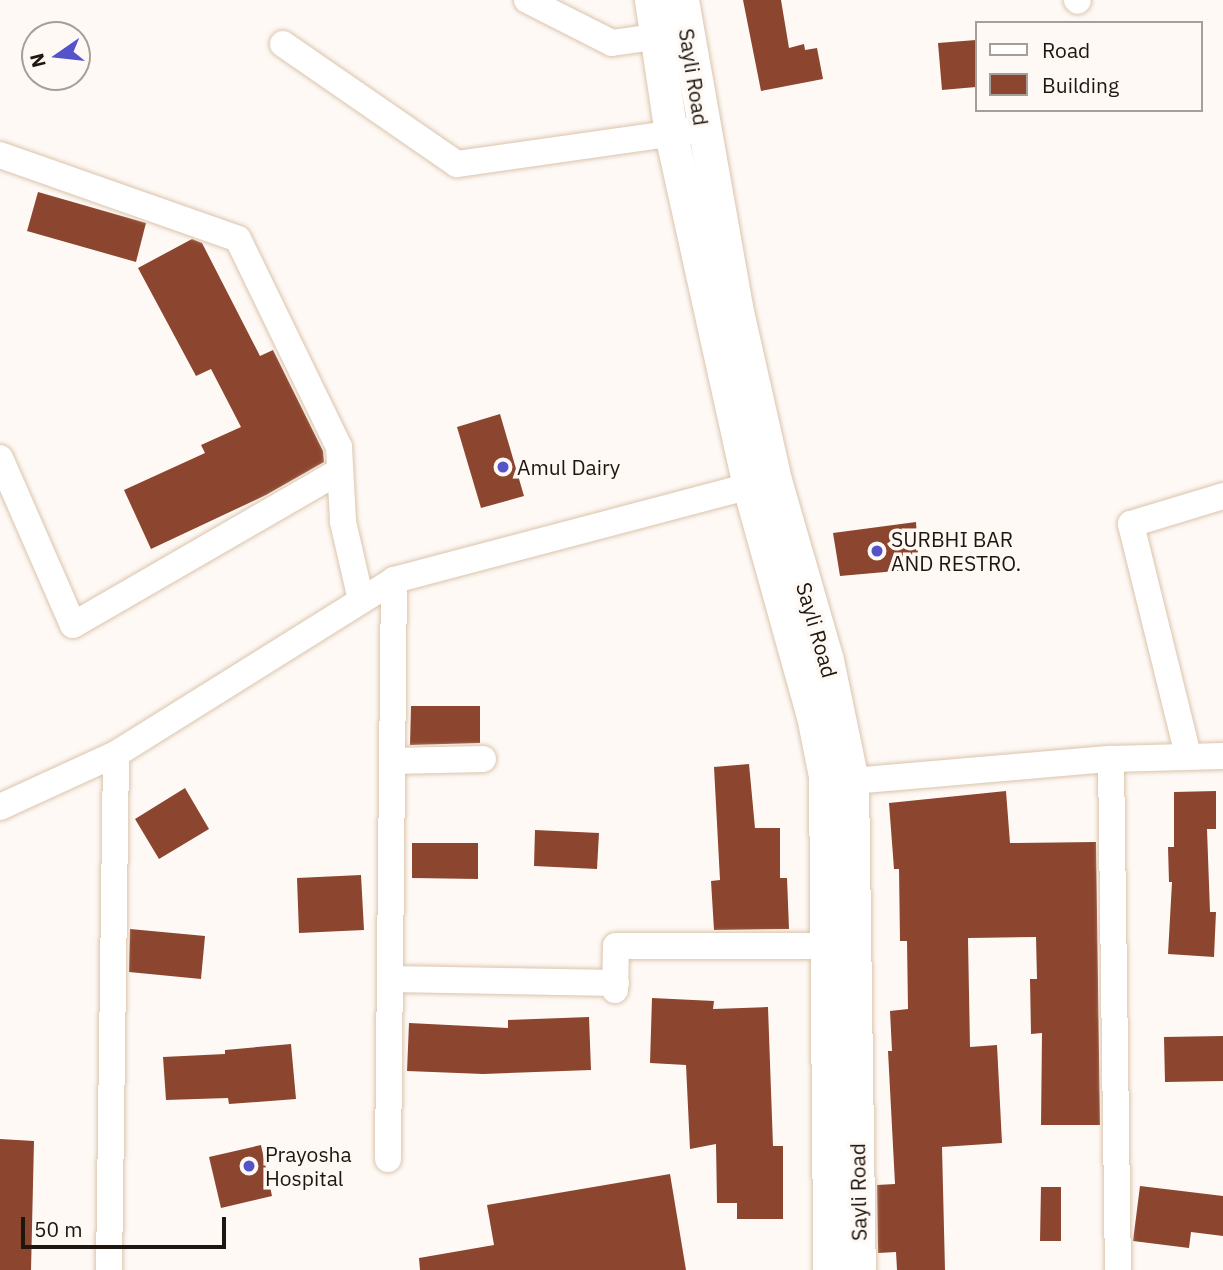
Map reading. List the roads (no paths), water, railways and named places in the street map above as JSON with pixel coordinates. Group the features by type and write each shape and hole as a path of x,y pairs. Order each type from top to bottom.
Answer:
{"main road":[{"path":"651,0 672,34"},
{"name":"Sayli Road","path":"682,0 672,34 687,132 736,307 762,484 827,660 852,781 840,946 859,1270"},
{"path":"762,484 821,749 840,946 829,1270"}],"street":[{"path":"527,0 612,43 672,34"},
{"path":"283,44 457,164 687,132"},
{"path":"0,155 238,239 340,447 343,522 361,600"},
{"path":"0,458 73,625 340,471"},
{"path":"0,807 116,754 394,580 762,484"},
{"path":"1188,755 1132,524 1223,496"},
{"path":"388,1159 394,580"},
{"path":"109,1270 116,754"},
{"path":"852,781 1111,759 1223,756"},
{"path":"392,761 483,759"},
{"path":"1111,759 1118,1270"},
{"path":"390,979 615,986 616,946 840,946"}],"place":[{"name":"Amul Dairy","path":"503,467"},
{"name":"SURBHI BAR AND RESTRO.","path":"877,551"},
{"name":"Prayosha Hospital","path":"249,1166"}]}
